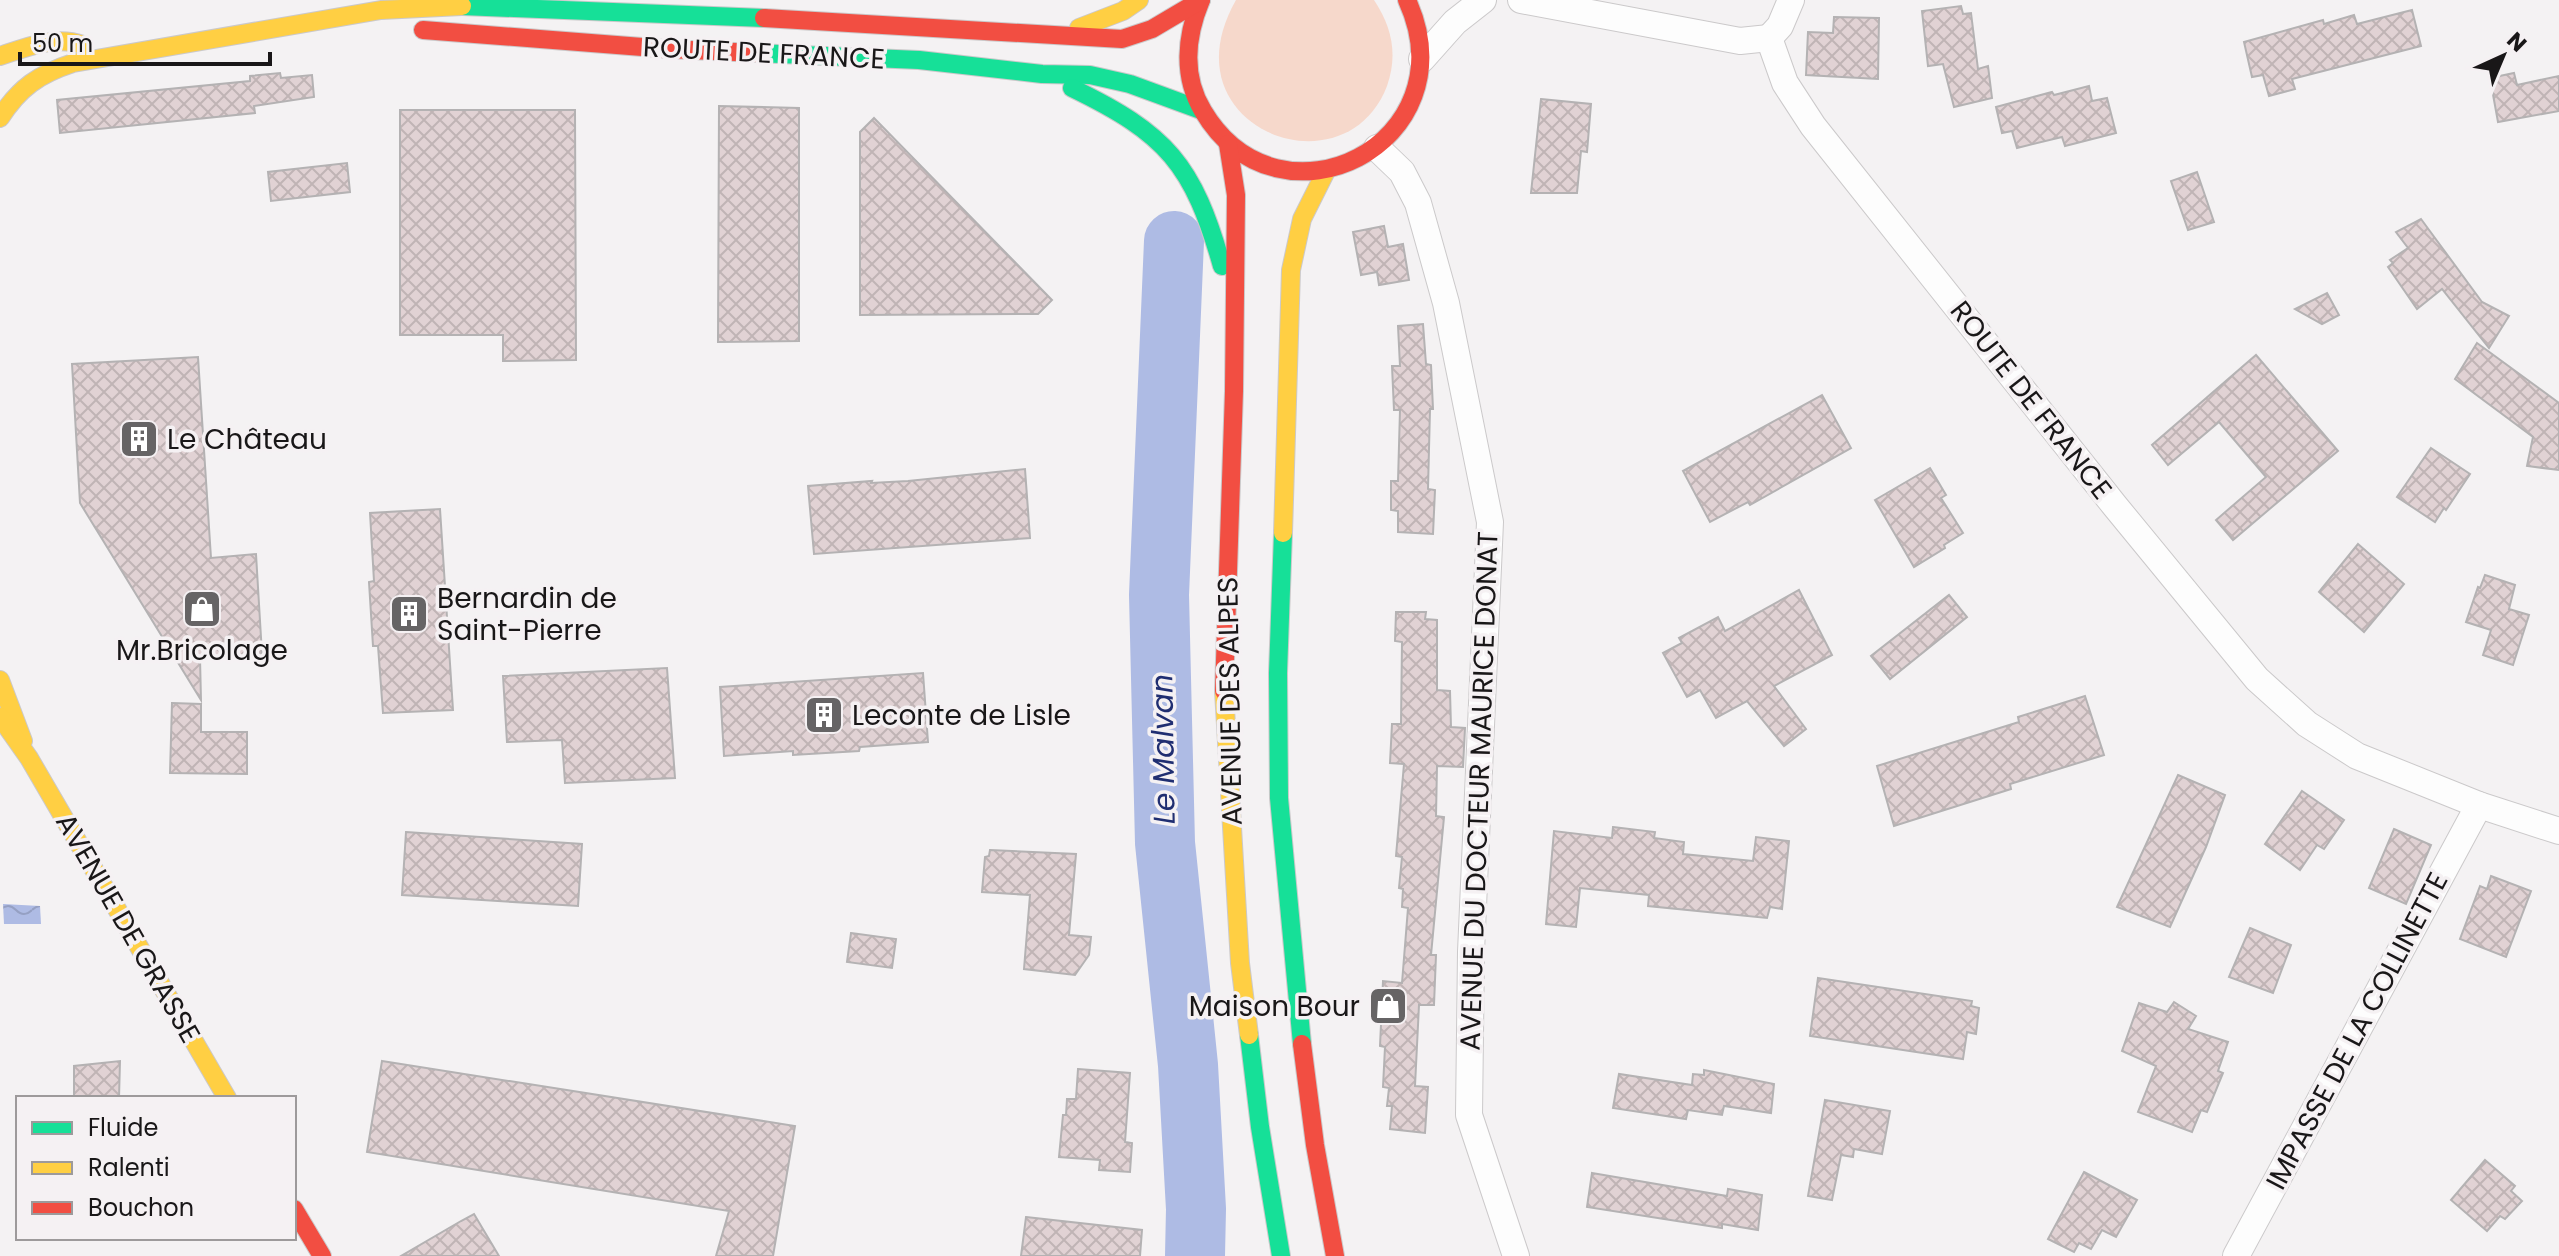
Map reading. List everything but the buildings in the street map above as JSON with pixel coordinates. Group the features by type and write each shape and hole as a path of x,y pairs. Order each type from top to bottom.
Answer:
{"main road":[{"path":"1060,37 1123,11 1139,0"},
{"path":"1201,0 1192,21 1188,55 1192,88 1213,128 1245,157 1264,166 1284,171 1326,171 1346,166 1377,148 1407,113 1420,78 1422,59 1419,30 1407,0"},
{"name":"ROUTE DE FRANCE","path":"0,118 14,94 42,72 73,63 381,10 456,6 760,9 1060,37 1122,39 1152,29 1201,0"},
{"name":"ROUTE DE FRANCE","path":"322,20 481,36 762,54 919,60 1042,74 1090,75 1130,84 1201,110"},
{"path":"0,56 41,43 76,41 109,57"},
{"path":"1042,74 1128,116 1171,150 1190,176 1211,223 1235,317"},
{"name":"AVENUE DES ALPES","path":"1228,144 1236,195 1224,693 1240,963 1260,1127 1281,1256"},
{"name":"AVENUE DES ALPES","path":"1326,171 1302,215 1291,270 1278,705 1279,798 1297,1005 1315,1145 1335,1256"},
{"name":"AVENUE DE GRASSE","path":"0,680 29,758"},
{"name":"AVENUE DE GRASSE","path":"0,717 29,758 226,1096"},
{"path":"296,1212 322,1256"}],"street":[{"path":"1422,59 1455,22 1483,0"},
{"path":"1521,0 1740,41 1769,38 1780,26 1791,0"},
{"path":"760,9 762,54"},
{"name":"ROUTE DE FRANCE","path":"1769,38 1785,83 1813,126 2115,506 2257,679 2307,724 2357,756 2479,805 2559,831"},
{"name":"AVENUE DU DOCTEUR MAURICE DONAT","path":"1377,148 1402,172 1418,203 1446,303 1490,522 1472,921 1469,1115 1516,1256"},
{"name":"IMPASSE DE LA COLLINETTE","path":"2236,1256 2479,805"}],"shaded area":[{"path":"1236,0 1374,0 1389,31 1392,63 1387,86 1365,119 1335,137 1302,141 1268,132 1241,112 1223,83 1220,45"}],"water":[{"path":"3,904 40,906 41,924 4,924"}],"waterway":[{"name":"Le Malvan","path":"1174,241 1159,595 1165,843 1188,1065 1196,1209 1195,1256"}],"traffic: fast":[{"path":"462,6 764,18"},
{"path":"757,53 919,60 1042,74 1090,75 1130,84 1201,110"},
{"path":"1072,88 1131,121 1172,156 1200,202 1222,266"},
{"path":"1283,533 1278,673 1279,798 1302,1044"},
{"path":"1249,1035 1281,1256"}],"traffic: slow":[{"path":"1079,28 1123,11 1139,0"},
{"path":"0,118 31,83 73,63 381,10 462,6"},
{"path":"0,56 52,42 83,45"},
{"path":"1283,533 1291,270 1302,219 1326,171"},
{"path":"0,680 23,741"},
{"path":"1224,691 1240,963 1249,1035"},
{"path":"0,717 29,758 226,1096"}],"traffic: jam":[{"path":"1201,0 1192,28 1188,56 1192,84 1203,111 1237,149 1276,168 1319,170 1358,158 1391,132 1413,96 1420,51 1407,0"},
{"path":"764,18 1122,39 1152,29 1201,0"},
{"path":"423,30 757,53"},
{"path":"1224,691 1234,391 1236,195 1228,144"},
{"path":"1302,1044 1315,1145 1335,1256"},
{"path":"296,1212 322,1256"}],"place":[{"name":"Le Château","path":"139,439"},
{"name":"Mr.Bricolage","path":"202,609"},
{"name":"Bernardin de Saint-Pierre","path":"409,614"},
{"name":"Leconte de Lisle","path":"824,715"},
{"name":"Maison Bour","path":"1388,1006"}]}
